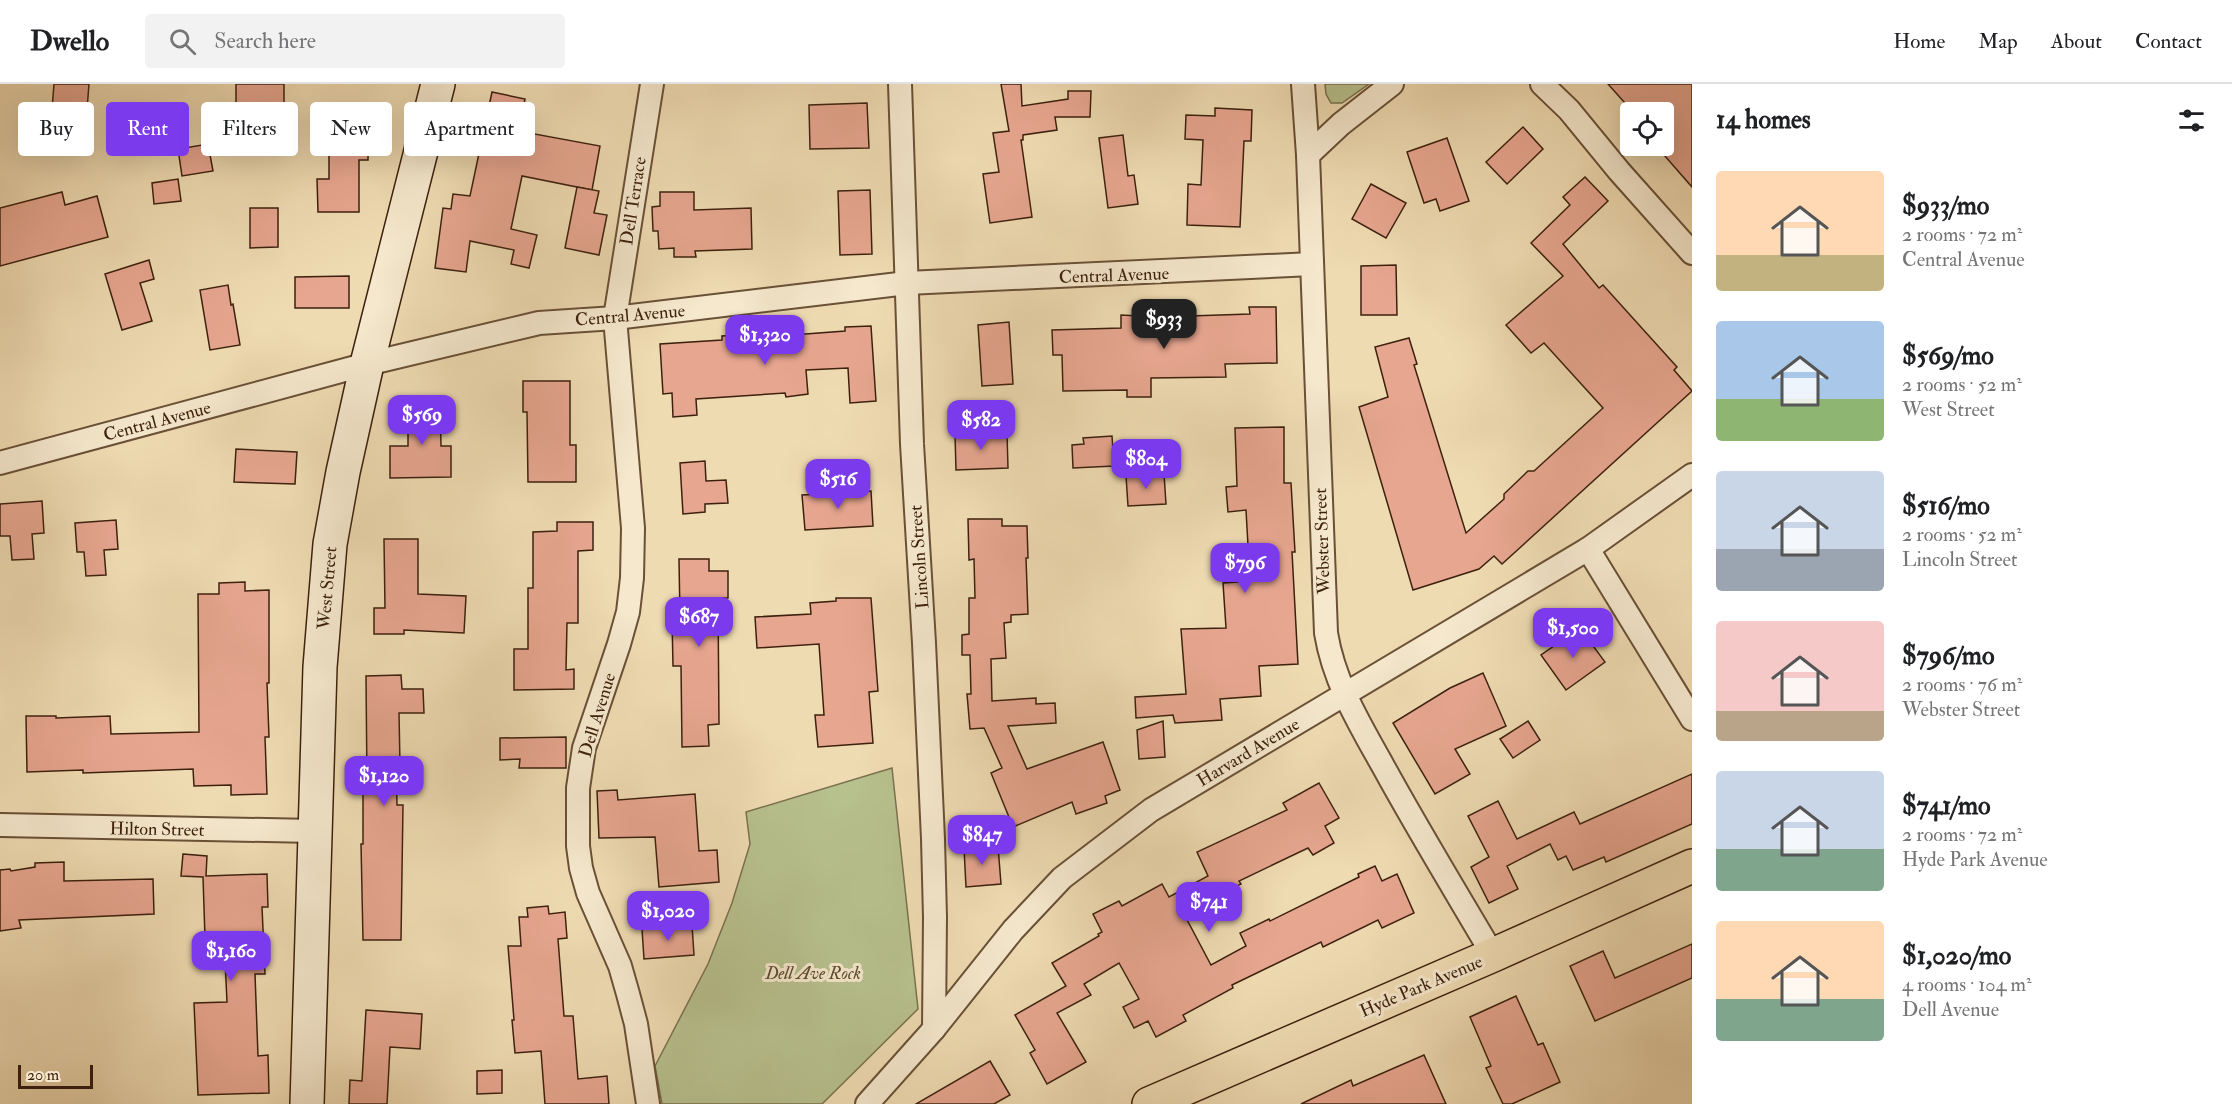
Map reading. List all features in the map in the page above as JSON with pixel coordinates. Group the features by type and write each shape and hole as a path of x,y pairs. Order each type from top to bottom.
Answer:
{"main road":[{"name":"West Street","path":"307,1104 320,667 330,544 367,364 438,84"},
{"name":"Hyde Park Avenue","path":"1149,1104 1692,866"}],"street":[{"name":"Dell Terrace","path":"615,318 652,84"},
{"name":"Lincoln Street","path":"900,84 912,444 933,839 934,1029"},
{"name":"Webster Street","path":"1303,84 1308,155 1326,633 1329,651 1344,696 1399,796 1493,955"},
{"path":"1308,155 1341,124 1392,84"},
{"path":"1542,84 1569,110 1619,171 1692,253"},
{"name":"Central Avenue","path":"0,463 367,364 539,322 615,318 907,284 1312,264"},
{"name":"Dell Avenue","path":"615,318 633,528 633,578 620,644 584,748 578,788 578,846 588,893 620,966 628,994 636,1024 648,1104"},
{"name":"Harvard Avenue","path":"867,1104 934,1029 1013,930 1062,878 1151,810 1588,549 1692,475"},
{"path":"1588,549 1692,719"},
{"name":"Hilton Street","path":"0,825 314,831"}],"green space":[{"path":"1325,84 1369,84 1342,103 1331,103 1326,94"},
{"name":"Dell Ave Rock","path":"892,768 918,1009 822,1104 662,1104 655,1066 708,964 732,903 750,844 746,812"}],"building":[{"path":"54,84 89,84 88,102 53,102"},
{"path":"236,84 284,84 284,102 236,102"},
{"path":"1001,84 1021,84 1022,106 1068,99 1068,91 1091,91 1090,117 1055,117 1057,130 1023,135 1023,140 1021,140 1032,217 990,223 983,174 999,172 993,133 1009,131"},
{"path":"1608,84 1692,84 1692,187 1665,156 1674,156 1674,102 1624,102"},
{"path":"492,92 525,99 524,102 490,102"},
{"path":"867,103 869,148 810,149 809,105"},
{"path":"1215,108 1252,110 1251,141 1244,141 1240,227 1187,225 1188,184 1201,185 1203,140 1185,139 1186,115 1215,116"},
{"path":"1523,127 1543,149 1507,184 1486,162"},
{"path":"535,134 600,146 592,190 522,176 511,229 537,235 529,268 511,264 514,250 470,241 466,272 435,268 443,208 451,209 453,194 470,196 478,156 535,156"},
{"path":"1123,135 1128,176 1134,175 1138,204 1108,208 1099,138"},
{"path":"1447,138 1469,201 1440,211 1436,199 1424,203 1407,152"},
{"path":"201,145 201,156 210,156 213,171 182,176 179,156 189,156 189,147"},
{"path":"329,156 368,156 368,160 359,160 359,212 318,212 317,179 329,179"},
{"path":"1585,177 1608,201 1563,244 1599,288 1603,285 1677,367 1674,370 1692,391 1502,564 1494,556 1479,569 1413,590 1359,407 1388,397 1375,347 1409,338 1417,364 1414,365 1466,533 1504,499 1504,494 1528,471 1534,471 1603,408 1544,343 1531,353 1506,325 1563,276 1531,243 1570,205 1563,197"},
{"path":"178,179 181,201 154,204 152,183"},
{"path":"1371,184 1406,203 1386,238 1352,219"},
{"path":"577,187 599,191 594,213 607,215 599,255 565,248"},
{"path":"870,190 872,254 840,255 838,191"},
{"path":"62,192 65,205 97,196 108,237 0,266 0,208"},
{"path":"660,192 694,192 694,210 751,208 752,249 695,251 696,257 674,257 674,248 659,249 658,231 653,231 652,207 660,206"},
{"path":"250,208 278,208 278,247 250,248"},
{"path":"149,260 154,279 140,283 152,321 122,330 105,274"},
{"path":"1396,265 1397,315 1361,315 1361,266"},
{"path":"349,276 349,308 295,308 295,277"},
{"path":"228,285 240,345 210,350 200,290"},
{"path":"1249,307 1276,307 1277,363 1225,364 1226,377 1151,378 1151,397 1127,397 1127,390 1063,391 1062,355 1053,355 1052,330 1121,328 1121,315 1159,317 1250,314"},
{"path":"1009,322 1013,384 982,386 978,325"},
{"path":"871,326 876,401 850,403 848,368 806,370 808,394 786,397 785,393 696,399 697,415 673,417 672,393 663,394 660,344 722,340 722,336 752,334 752,338 845,331 845,327"},
{"path":"523,381 570,381 570,445 576,445 576,482 528,482 527,412 523,412"},
{"path":"408,402 440,402 441,446 451,446 451,477 390,478 390,446 408,446"},
{"path":"1284,427 1284,483 1291,483 1298,664 1259,666 1261,696 1220,699 1222,720 1175,723 1173,715 1136,718 1135,697 1186,694 1181,629 1226,628 1223,583 1250,581 1246,510 1228,512 1226,487 1237,486 1235,428"},
{"path":"1007,433 1008,468 956,470 955,434"},
{"path":"1112,436 1114,466 1073,468 1072,445 1084,444 1083,438"},
{"path":"236,449 297,452 295,484 234,482"},
{"path":"705,461 706,481 726,480 728,503 705,504 705,512 683,514 680,463"},
{"path":"1164,474 1166,504 1128,506 1126,476"},
{"path":"871,491 873,526 805,530 802,495"},
{"path":"42,501 44,533 32,534 34,559 12,560 10,536 0,536 0,504"},
{"path":"968,519 1002,519 1002,526 1027,526 1028,614 1011,615 1011,622 1004,623 1006,658 991,659 992,701 1036,698 1036,704 1055,703 1056,723 1008,726 1027,769 1103,742 1120,790 1105,796 1107,803 1076,814 1072,802 1013,827 991,773 1002,768 984,728 970,729 967,694 971,694 970,655 962,655 962,635 969,634 969,598 975,598 974,559 969,560"},
{"path":"116,520 118,549 104,550 106,575 86,576 84,552 77,552 75,523"},
{"path":"557,522 593,522 593,550 578,551 578,623 567,623 566,670 574,669 574,689 514,690 514,649 528,649 528,588 533,588 533,532 557,531"},
{"path":"384,539 418,539 418,594 466,596 464,633 404,630 404,634 374,634 374,608 385,608"},
{"path":"679,559 709,559 709,571 728,571 728,598 718,598 719,724 708,725 709,746 682,747 681,666 673,666 672,619 680,619"},
{"path":"245,582 245,591 269,590 269,683 267,683 269,737 265,737 267,794 231,795 231,785 194,786 193,769 83,773 83,770 27,772 26,716 56,716 56,718 110,716 111,734 199,732 198,594 219,594 219,583"},
{"path":"836,598 871,598 878,691 869,692 873,743 818,747 815,715 824,715 819,644 757,648 755,617 811,614 810,603 836,601"},
{"path":"1580,628 1605,662 1566,690 1541,655"},
{"path":"1483,673 1506,726 1455,749 1470,774 1435,794 1393,723 1450,688"},
{"path":"401,675 402,689 423,689 424,713 399,713 400,765 396,765 397,805 403,805 401,940 363,940 361,844 363,844 363,784 367,784 366,676"},
{"path":"1163,721 1165,757 1139,759 1137,730"},
{"path":"1528,721 1540,740 1513,758 1500,739"},
{"path":"566,737 566,768 519,768 520,759 500,760 500,738"},
{"path":"1692,774 1692,824 1606,862 1604,857 1573,870 1566,856 1558,860 1550,844 1507,866 1518,889 1489,903 1471,867 1489,857 1468,816 1498,801 1517,839 1574,812 1580,824"},
{"path":"1319,783 1339,818 1325,826 1334,843 1313,855 1308,848 1239,881 1241,884 1184,914 1211,965 1246,946 1240,933 1269,919 1270,921 1359,877 1358,874 1375,866 1382,881 1397,874 1414,913 1382,928 1378,920 1323,947 1321,942 1232,985 1233,988 1183,1015 1186,1021 1156,1037 1148,1021 1134,1028 1123,1007 1139,999 1119,963 1084,984 1091,995 1057,1013 1086,1062 1047,1084 1030,1053 1035,1050 1015,1015 1066,986 1052,963 1099,936 1098,934 1102,932 1093,914 1119,901 1122,906 1162,884 1169,897 1208,876 1197,852 1287,810 1283,803"},
{"path":"617,790 618,800 695,794 699,851 717,850 719,882 659,887 655,837 599,838 597,791"},
{"path":"998,846 1001,884 966,887 964,848"},
{"path":"183,854 207,856 206,876 267,874 268,907 262,907 265,974 255,974 258,1056 268,1055 269,1093 198,1095 194,1003 227,1002 225,960 200,961 200,938 205,938 203,877 181,876"},
{"path":"64,862 64,881 153,879 154,914 19,920 21,928 0,931 0,870 10,869 11,871 35,867 35,863"},
{"path":"548,906 549,914 565,912 567,938 558,939 564,1016 573,1016 578,1079 607,1076 609,1104 545,1104 541,1051 515,1053 508,946 521,946 519,917 528,917 527,908"},
{"path":"692,925 694,955 644,959 642,929"},
{"path":"1692,944 1692,978 1595,1021 1570,966 1603,951 1615,978"},
{"path":"1516,996 1538,1045 1543,1043 1560,1082 1512,1104 1503,1104 1486,1068 1491,1066 1470,1017"},
{"path":"366,1010 422,1014 420,1049 390,1047 387,1104 349,1104 350,1080 362,1081"},
{"path":"1424,1055 1446,1104 1301,1104 1351,1080 1353,1086"},
{"path":"990,1061 1010,1095 994,1104 916,1104"},
{"path":"502,1070 502,1093 477,1094 477,1071"}]}
